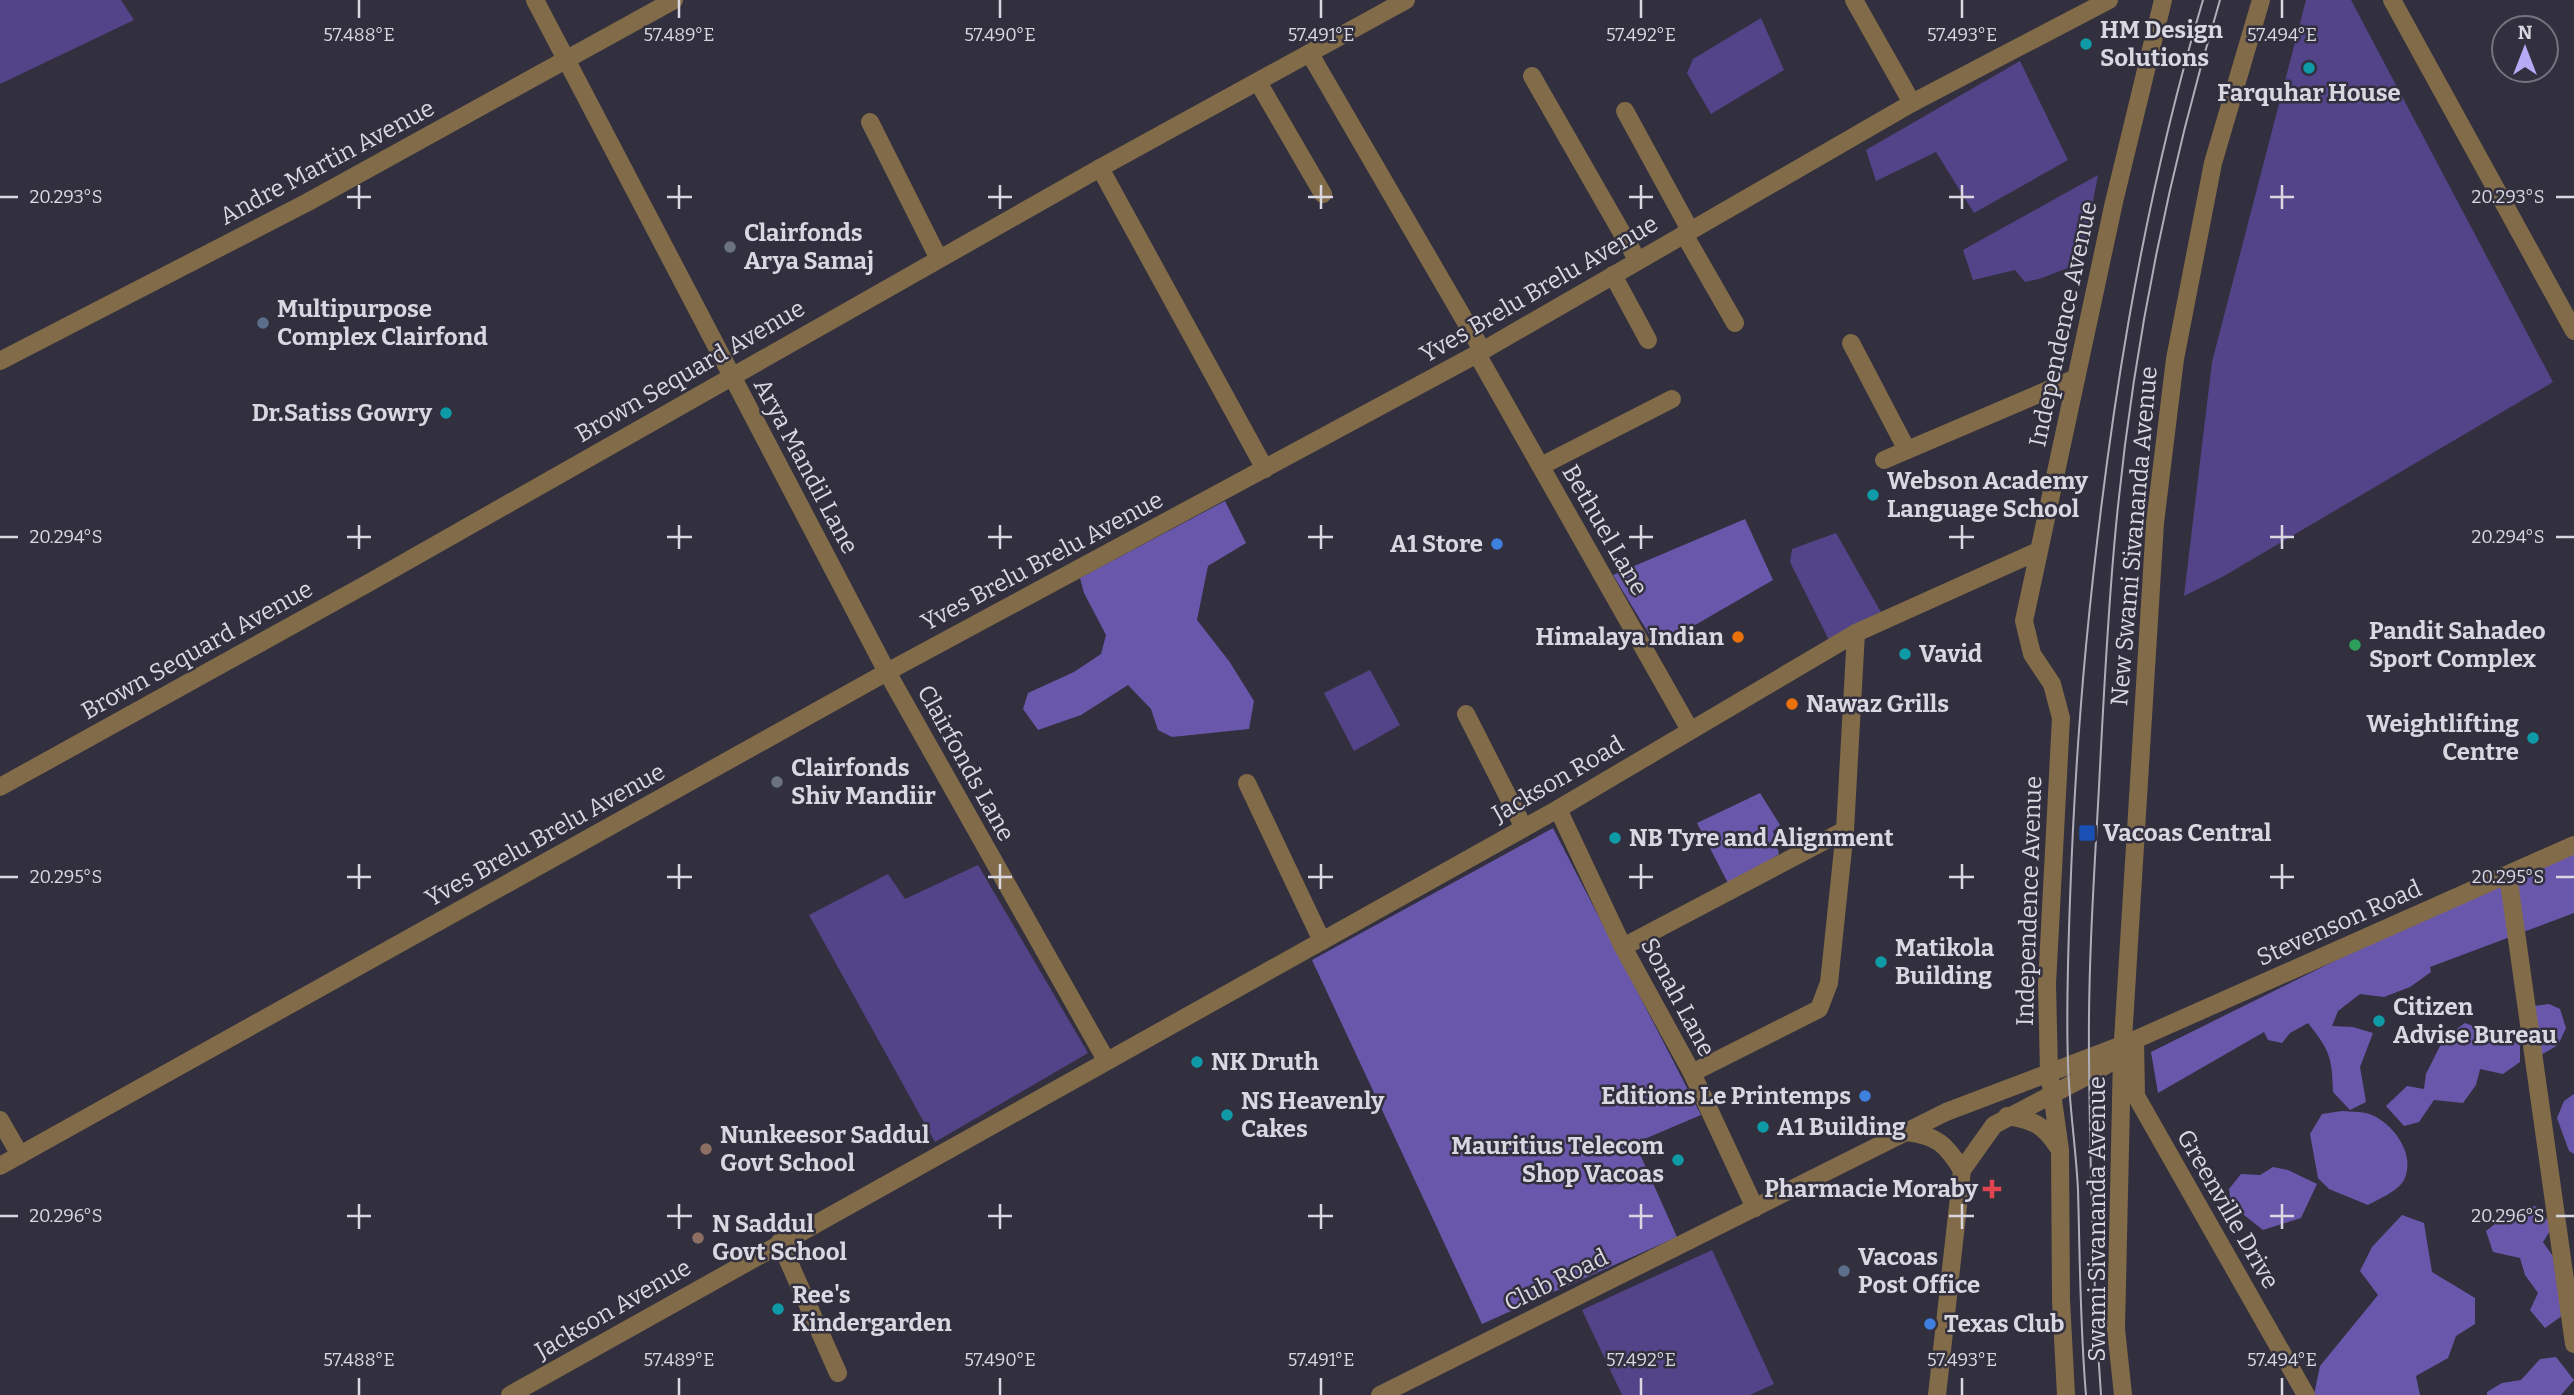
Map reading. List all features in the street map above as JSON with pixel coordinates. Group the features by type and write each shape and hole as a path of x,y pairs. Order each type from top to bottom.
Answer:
{"street":[{"name":"Arya Mandil Lane","path":"535,0 887,672"},
{"name":"Andre Martin Avenue","path":"0,361 308,202 674,0"},
{"name":"Brown Sequard Avenue","path":"0,787 372,581 1100,168 1406,0"},
{"path":"1854,0 1912,103"},
{"name":"Yves Brelu Brelu Avenue","path":"0,1166 887,672 1480,352 1912,103 2109,0"},
{"name":"Independence Avenue","path":"2049,1072 2047,984 2061,718 2055,691 2032,654 2024,621 2114,202 2163,0"},
{"name":"New Swami Sivananda Avenue","path":"2127,1045 2124,994 2155,523 2175,359 2213,163 2261,0"},
{"path":"2392,0 2574,331"},
{"name":"Bethuel Lane","path":"1310,54 1480,352 1690,730"},
{"path":"1532,76 1638,261"},
{"path":"1258,82 1323,194"},
{"path":"1625,111 1735,323"},
{"path":"870,122 939,259"},
{"path":"1100,168 1265,469"},
{"path":"1613,275 1648,340"},
{"path":"1851,343 1906,450"},
{"path":"1884,460 2076,378"},
{"path":"1541,466 1672,399"},
{"name":"Jackson Road","path":"1106,1060 1524,828 1856,633 2038,551"},
{"path":"1692,1073 1809,1017 1819,1009 1829,983 1845,830 1856,633"},
{"name":"Clairfonds Lane","path":"887,672 1106,1060"},
{"path":"1466,714 1524,828"},
{"path":"1247,783 1322,941"},
{"name":"Sonah Lane","path":"1558,808 1623,947 1692,1073 1755,1209"},
{"path":"1623,947 1845,830"},
{"name":"Stevenson Road","path":"2127,1045 2574,845"},
{"path":"2508,875 2574,1344"},
{"path":"1937,1395 1962,1170 1994,1125 2052,1094 2127,1045"},
{"name":"Club Road","path":"1380,1395 1946,1112 2127,1045"},
{"name":"Swami Sivananda Avenue","path":"2123,1395 2116,1329 2127,1045"},
{"name":"Greenville Drive","path":"2127,1045 2136,1096 2306,1395"},
{"name":"Jackson Avenue","path":"510,1395 1106,1060"},
{"name":"Swami Sivananda Avenue","path":"2049,1072 2060,1150 2061,1300 2066,1395"},
{"path":"2007,1116 2030,1120 2048,1131 2060,1150"},
{"path":"0,1120 20,1156"},
{"path":"1907,1132 1927,1134 1936,1140 1946,1147 1962,1170"},
{"path":"780,1242 838,1373"}],"shaded area":[{"path":"0,0 121,0 134,20 0,84"},
{"path":"2306,0 2351,0 2553,382 2224,576 2184,596 2212,362"},
{"path":"1761,18 1784,70 1711,114 1687,73 1693,59"},
{"path":"2020,61 2068,160 1974,213 1936,152 1876,181 1866,150"},
{"path":"2098,175 2081,263 2025,282 2015,270 1973,280 1963,250"},
{"path":"1225,501 1246,543 1208,566 1197,620 1229,661 1254,701 1249,729 1172,737 1158,730 1151,709 1128,685 1081,715 1038,730 1023,709 1028,693 1074,672 1101,654 1106,635 1084,593 1080,578"},
{"path":"1745,519 1773,580 1657,647 1613,575"},
{"path":"1836,533 1882,614 1830,642 1790,562 1792,549"},
{"path":"1370,670 1400,725 1354,751 1324,693"},
{"path":"1760,793 1780,825 1773,831 1779,854 1729,885 1697,823"},
{"path":"1553,828 1701,1115 1635,1143 1677,1237 1482,1324 1312,960"},
{"path":"2574,847 2574,913 2430,967 2431,972 2410,987 2384,997 2360,994 2338,1011 2332,1026 2353,1027 2373,1033 2360,1067 2366,1102 2350,1110 2333,1092 2328,1055 2308,1023 2290,1033 2282,1043 2268,1040 2264,1032 2158,1093 2151,1052 2508,875"},
{"path":"978,865 1088,1053 935,1142 809,915 888,874 905,899"},
{"path":"2549,1004 2560,1009 2566,1028 2558,1045 2541,1055 2533,1006"},
{"path":"2465,1023 2520,1044 2520,1062 2503,1074 2480,1069 2476,1085 2463,1103 2434,1100 2419,1122 2404,1126 2386,1106 2407,1086 2424,1089 2426,1074 2444,1038"},
{"path":"2574,1094 2574,1154 2569,1151 2557,1118 2564,1101"},
{"path":"2342,1111 2367,1113 2382,1121 2396,1134 2405,1152 2407,1171 2404,1180 2393,1191 2368,1205 2329,1189 2318,1178 2310,1134 2322,1114"},
{"path":"2273,1167 2288,1170 2317,1184 2301,1218 2263,1230 2239,1211 2232,1210 2229,1189 2241,1174 2260,1175"},
{"path":"2536,1206 2553,1226 2543,1242 2557,1262 2566,1313 2545,1328 2530,1310 2538,1293 2525,1275 2520,1258 2493,1252 2486,1231 2511,1211"},
{"path":"2402,1215 2424,1223 2432,1272 2475,1298 2475,1324 2456,1336 2448,1358 2416,1376 2420,1395 2314,1395 2320,1366 2378,1295 2360,1271 2372,1247"},
{"path":"1712,1250 1774,1384 1750,1395 1622,1395 1582,1310"},
{"path":"2556,1357 2574,1380 2561,1395 2487,1395 2487,1392 2502,1383 2521,1380 2540,1359"}],"tram line":[{"path":"2086,1395 2078,1190 2067,1022 2073,836 2083,678 2104,483 2129,320 2161,159 2203,0"},
{"path":"2101,1395 2091,1183 2089,989 2114,548 2130,409 2153,271 2183,134 2220,0"}],"place":[{"name":"HM Design Solutions","path":"2086,44"},
{"name":"Farquhar House","path":"2309,68"},
{"name":"Clairfonds Arya Samaj","path":"730,247"},
{"name":"Multipurpose Complex Clairfond","path":"263,323"},
{"name":"Dr.Satiss Gowry","path":"446,413"},
{"name":"Webson Academy Language School","path":"1873,495"},
{"name":"A1 Store","path":"1497,544"},
{"name":"Himalaya Indian","path":"1738,637"},
{"name":"Pandit Sahadeo Sport Complex","path":"2355,645"},
{"name":"Vavid","path":"1905,654"},
{"name":"Nawaz Grills","path":"1792,704"},
{"name":"Weightlifting Centre","path":"2533,738"},
{"name":"Clairfonds Shiv Mandiir","path":"777,782"},
{"name":"Vacoas Central","path":"2087,833"},
{"name":"NB Tyre and Alignment","path":"1615,838"},
{"name":"Matikola Building","path":"1881,962"},
{"name":"Citizen Advise Bureau","path":"2379,1021"},
{"name":"NK Druth","path":"1197,1062"},
{"name":"Editions Le Printemps","path":"1865,1096"},
{"name":"NS Heavenly Cakes","path":"1227,1115"},
{"name":"A1 Building","path":"1763,1127"},
{"name":"Nunkeesor Saddul Govt School","path":"706,1149"},
{"name":"Mauritius Telecom Shop Vacoas","path":"1678,1160"},
{"name":"Pharmacie Moraby","path":"1992,1189"},
{"name":"N Saddul Govt School","path":"698,1238"},
{"name":"Vacoas Post Office","path":"1844,1271"},
{"name":"Ree's Kindergarden","path":"778,1309"},
{"name":"Texas Club","path":"1930,1324"}]}
